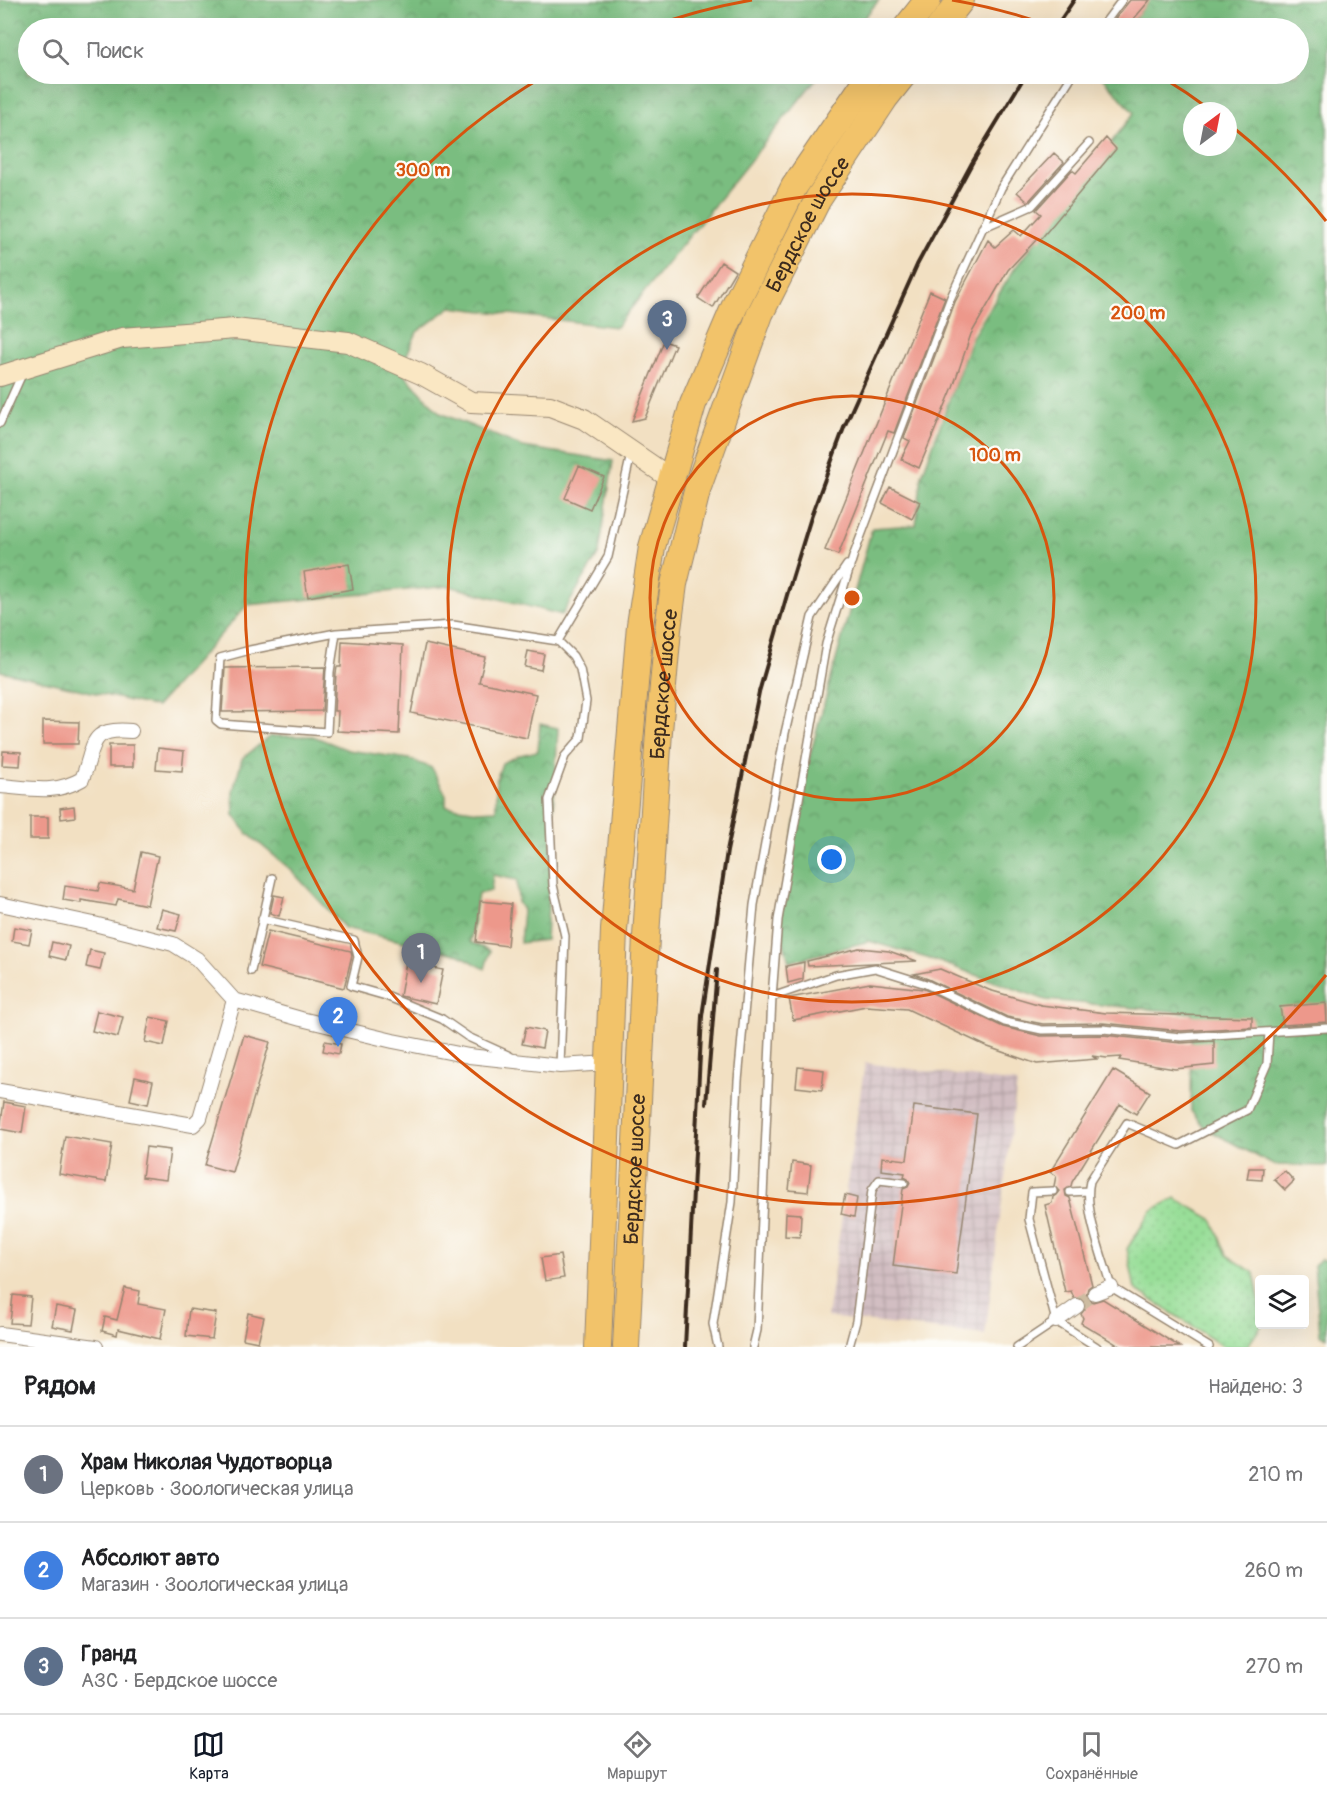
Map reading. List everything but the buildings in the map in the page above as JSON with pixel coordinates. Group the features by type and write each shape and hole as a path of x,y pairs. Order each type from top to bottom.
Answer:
{"highway":[{"path":"914,18 928,0"},
{"path":"947,18 961,0"},
{"name":"Бердское шоссе","path":"598,1347 614,930 640,626 652,547 693,404 736,303 794,187 864,84"},
{"name":"Бердское шоссе","path":"626,1347 646,937 659,731 674,584 695,498 760,314 818,199 896,84"},
{"path":"631,730 659,731"}],"street":[{"path":"0,376 122,338 235,329 348,342 422,374 471,402 550,406 584,419 670,478"},
{"path":"0,786 48,790 68,787 82,779 94,742 104,732 112,729 131,731"},
{"path":"0,904 173,944 197,959 234,1000 301,1019 468,1056 560,1066 609,1063"},
{"path":"0,1091 193,1125 200,1118 234,1000"},
{"path":"1095,1293 1111,1287"},
{"path":"1056,1321 1077,1306"},
{"path":"0,1334 96,1347"}],"lane":[{"path":"1108,18 1122,0"},
{"path":"753,1347 757,1330 772,997 778,920 826,644 853,557 951,297 1001,188 1067,84"},
{"path":"982,228 1032,206 1089,143"},
{"path":"0,423 24,369"},
{"path":"558,641 608,557 631,451"},
{"path":"718,1347 713,1324 732,1202 738,1080 754,905 785,733 812,617 853,557"},
{"path":"336,633 330,672 327,732 221,724 216,720 220,658 336,633 453,625 558,641 573,657 580,669 586,701 581,738 565,756 549,800 553,885 565,936 560,1066"},
{"path":"251,971 272,878"},
{"path":"262,919 354,940 358,957 351,986 386,996 442,1019 468,1037 525,1063"},
{"path":"772,997 836,975 875,968 926,984 1005,1022 1042,1030 1103,1029 1181,1037 1327,1028"},
{"path":"1209,1347 1111,1287 1089,1206 1088,1191 1090,1181 1127,1123 1179,1145 1247,1110 1267,1064 1269,1032"},
{"path":"849,1347 856,1321 872,1190 879,1180 904,1183"},
{"path":"1053,1191 1032,1192 1029,1219 1056,1321 1097,1347"},
{"path":"1070,1192 1088,1191"},
{"path":"1017,1347 1056,1321"}],"shaded area":[{"path":"865,1063 1017,1083 985,1335 827,1317"}],"green space":[{"path":"0,0 879,0 864,18 18,18 18,84 812,84 616,327 451,307 417,332 400,370 440,413 523,447 613,461 599,553 562,615 449,586 247,605 156,707 0,671"},
{"path":"1149,0 1327,0 1327,1166 1273,1165 1205,1128 1191,1111 1192,1013 1046,1000 937,961 869,941 789,962 778,920 803,781 872,528 916,525 922,475 972,337 1015,268 1134,113 1109,84 1309,84 1309,18 1135,18"},
{"path":"540,724 558,728 546,940 520,943 523,910 518,902 517,880 493,875 491,891 478,894 470,942 490,951 485,969 460,955 345,928 290,869 247,833 234,815 233,791 242,759 270,736 313,736 348,750 409,759 432,768 446,795 446,806 479,811 496,810 496,781 502,763 520,755 538,751"},
{"path":"1175,1198 1212,1219 1227,1255 1254,1273 1255,1329 1259,1329 1247,1347 1224,1347 1135,1289 1127,1249 1151,1211"},
{"path":"1321,1259 1327,1261 1327,1338 1320,1334 1314,1265"}],"tunnel":[{"path":"1077,1306 1095,1293"}],"railway":[{"path":"1062,18 1074,0"},
{"path":"685,1347 702,1016 727,851 759,692 812,514 845,425 917,265 972,163 1020,84"},
{"path":"706,1104 717,970"}],"place":[{"name":"Гранд","path":"667,350"},
{"name":"Храм Николая Чудотворца","path":"421,983"},
{"name":"Абсолют авто","path":"338,1047"}]}
